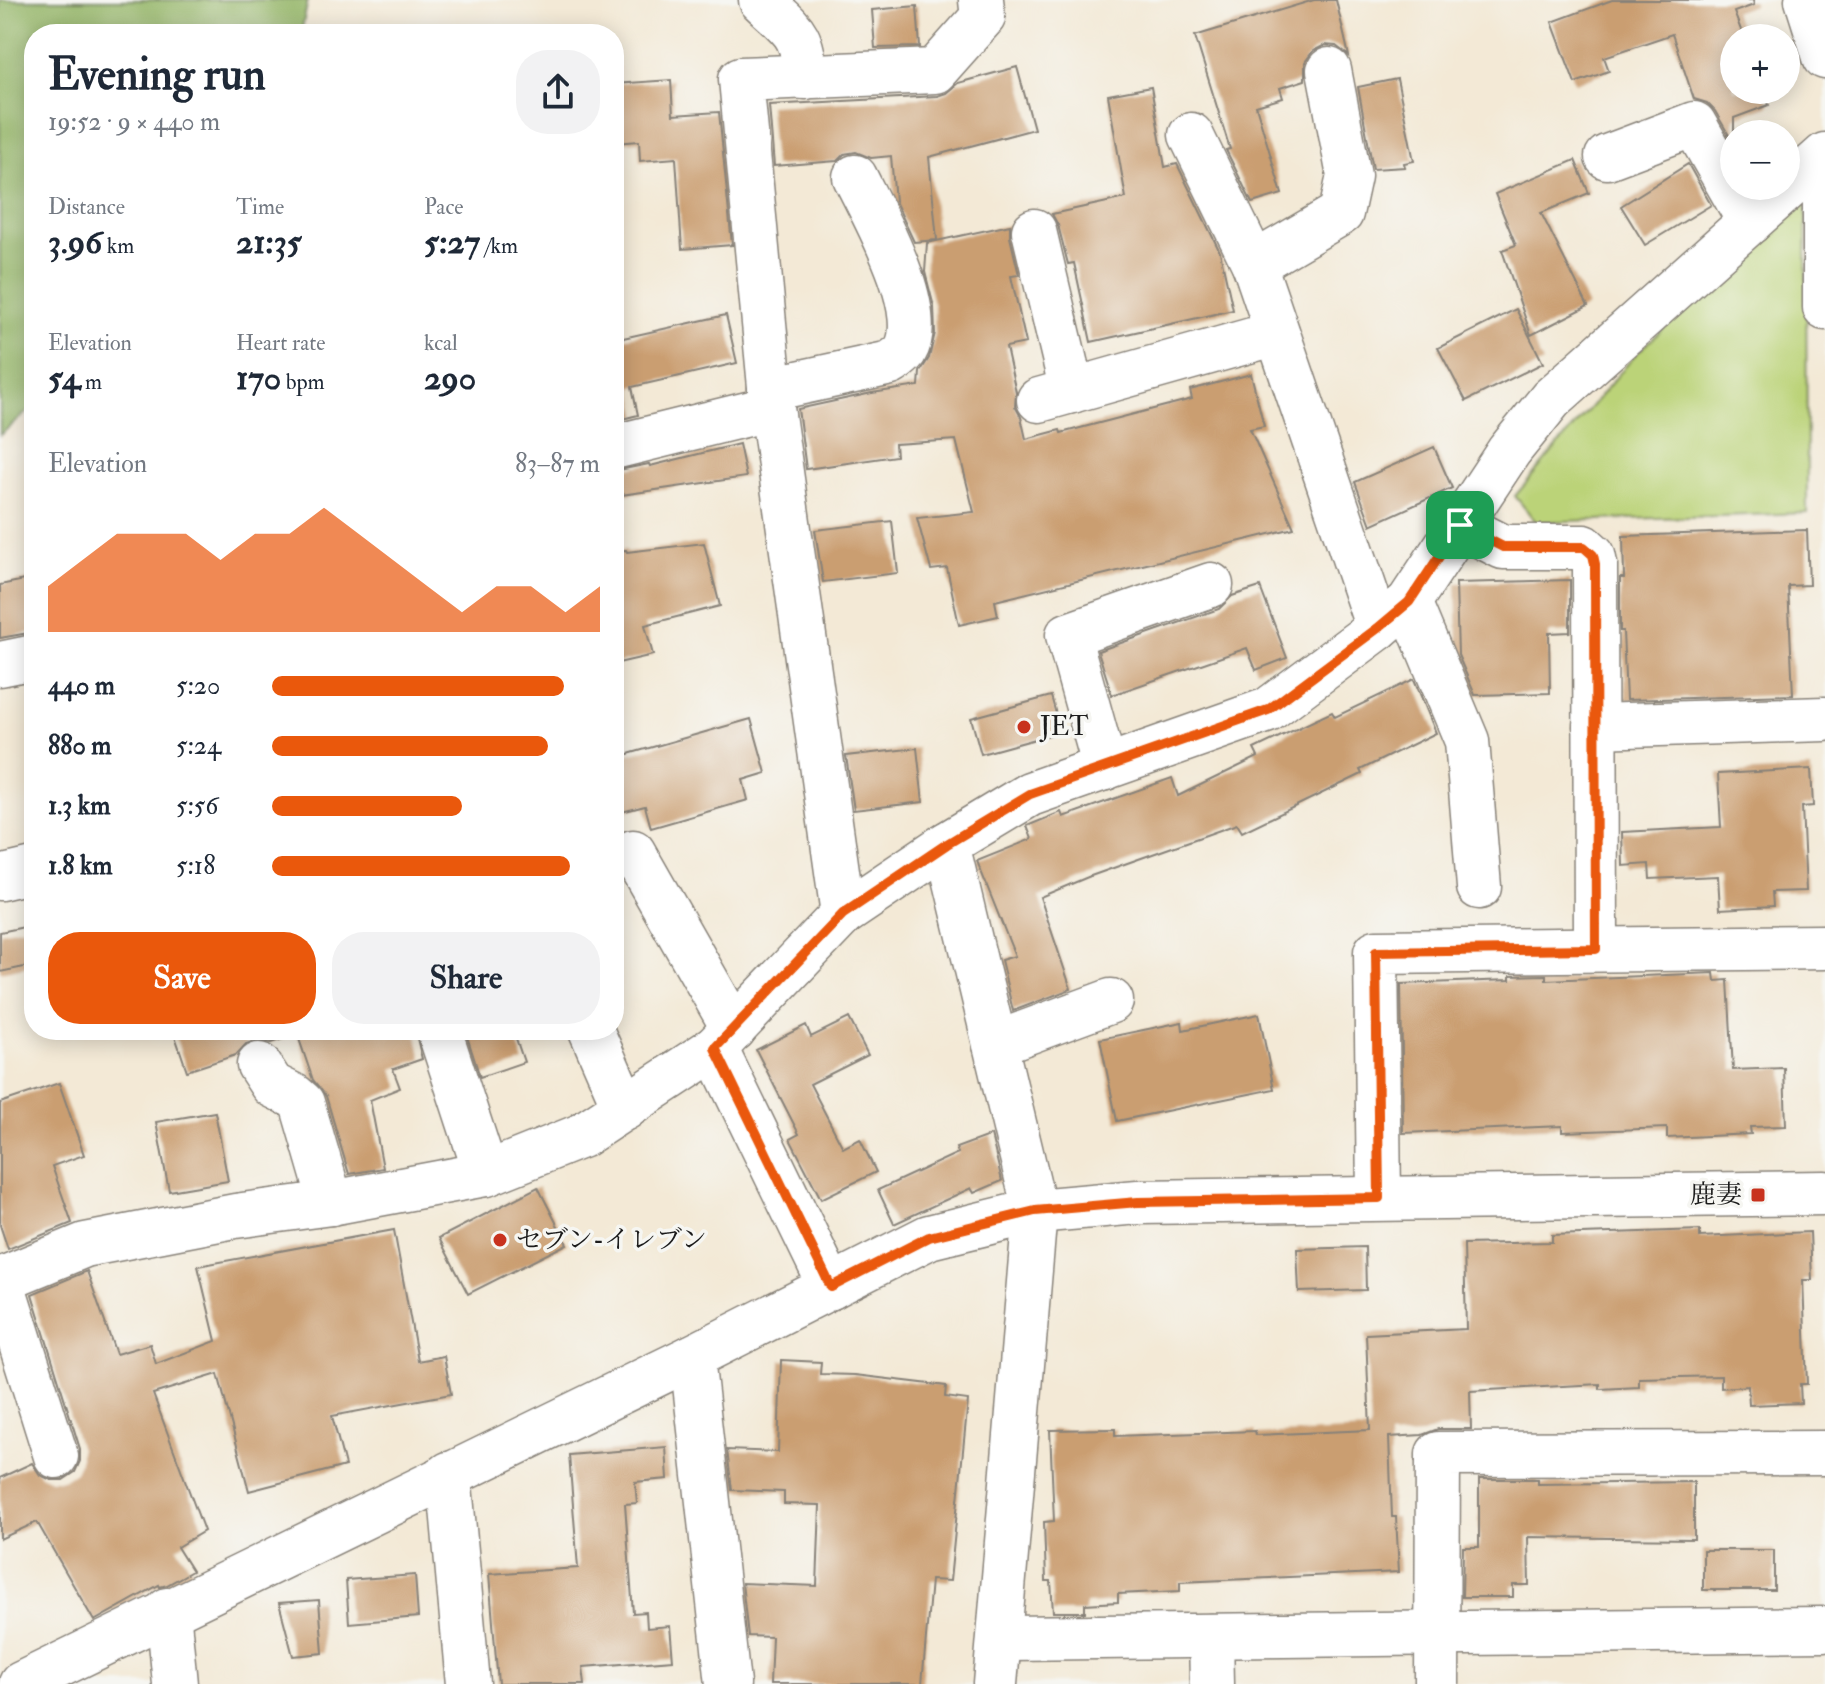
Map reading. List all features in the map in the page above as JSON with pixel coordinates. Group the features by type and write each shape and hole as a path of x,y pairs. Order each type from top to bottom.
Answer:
{"street":[{"path":"761,0 799,39 805,77"},
{"path":"1807,0 1825,57"},
{"path":"843,914 771,399 741,79 935,71 983,17 989,1"},
{"path":"1254,264 1341,213 1349,176 1329,70"},
{"path":"1607,157 1694,124 1750,222"},
{"path":"1191,135 1254,264 1277,333 1394,615 1467,741 1479,887"},
{"path":"56,1456 0,1280 85,1245 235,1216 331,1203 486,1174 581,1136 725,1038 843,914 947,844 1030,794 1268,710 1394,615 1509,451 1551,399 1825,155"},
{"path":"624,444 891,363 905,350 909,331 909,297 893,255 855,177"},
{"path":"1825,183 1825,308"},
{"path":"1034,231 1055,395 1277,333"},
{"path":"1460,525 1503,547 1584,547 1593,555 1596,949"},
{"path":"1105,768 1068,635 1211,585"},
{"path":"0,664 24,659"},
{"path":"1595,726 1825,719"},
{"path":"947,844 1035,1211 995,1684"},
{"path":"633,852 725,1038 831,1287"},
{"path":"0,878 24,872"},
{"path":"1379,1198 1376,952 1825,947"},
{"path":"995,1044 1111,1001"},
{"path":"442,1040 486,1174"},
{"path":"595,1040 625,1108"},
{"path":"259,1065 272,1085 302,1103 331,1203"},
{"path":"21,1684 692,1357 929,1237 1035,1211 1138,1202 1825,1193"},
{"path":"692,1357 728,1684"},
{"path":"1437,1684 1438,1454 1825,1453"},
{"path":"449,1474 468,1684"},
{"path":"168,1610 175,1684"},
{"path":"1000,1638 1825,1629"},
{"path":"1211,1636 1212,1684"}],"green space":[{"path":"0,0 308,0 303,24 24,24 24,415 0,435"},
{"path":"1806,196 1807,513 1536,522 1515,496 1635,355"}],"building":[{"path":"1314,0 1336,0 1349,56 1336,46 1325,45 1313,51 1305,62 1305,80 1280,88 1283,98 1256,106 1282,194 1252,203 1226,150 1230,149 1195,36"},
{"path":"1612,0 1753,0 1754,5 1734,12 1739,24 1720,24 1720,104 1769,105 1734,120 1720,120 1707,103 1694,99 1672,34 1604,57 1609,71 1575,83 1552,22"},
{"path":"917,6 920,47 875,48 872,10"},
{"path":"1017,67 1034,129 929,157 937,240 914,242 895,201 891,156 871,158 856,152 844,154 837,161 774,166 769,105 937,96 958,83"},
{"path":"1397,79 1414,161 1404,163 1405,167 1373,169 1358,87"},
{"path":"671,80 673,115 719,112 732,245 682,249 676,158 640,161 639,141 624,142 624,83"},
{"path":"1151,87 1165,167 1177,164 1220,252 1233,310 1091,342 1074,263 1068,264 1052,214 1126,198 1108,95"},
{"path":"1575,160 1589,193 1541,213 1588,306 1531,335 1502,250 1516,245 1495,194"},
{"path":"1688,164 1711,205 1645,245 1621,206"},
{"path":"1010,225 1019,275 1011,276 1026,343 1006,347 1016,392 1015,406 1026,439 1192,399 1190,390 1251,374 1264,426 1250,429 1294,528 995,601 998,616 959,625 947,568 931,570 917,518 974,512 956,440 895,444 896,456 806,469 798,409 919,386 920,372 929,358 935,333 934,307 925,272 927,243"},
{"path":"1516,309 1543,363 1466,401 1438,348"},
{"path":"726,315 737,363 632,387 638,415 624,418 624,338"},
{"path":"739,444 746,477 624,495 624,469 650,466"},
{"path":"1434,447 1452,488 1371,525 1355,482"},
{"path":"892,521 898,573 823,582 815,530"},
{"path":"1807,530 1809,585 1788,586 1793,695 1626,700 1623,631 1620,631 1623,536"},
{"path":"704,543 720,606 645,625 653,655 624,662 624,550"},
{"path":"24,580 24,634 0,638 0,585"},
{"path":"1570,580 1570,632 1549,633 1550,693 1475,695 1458,655 1456,583"},
{"path":"1260,587 1287,658 1256,670 1247,648 1112,695 1098,651 1219,609 1232,596"},
{"path":"1414,679 1436,733 1360,770 1362,774 1242,832 1237,824 1040,897 1071,989 1013,1011 1001,960 1015,956 977,861 1032,839 1027,826 1061,812 1063,817 1172,778 1178,796 1258,757 1254,749 1332,712 1335,717"},
{"path":"1051,696 1061,732 981,754 971,718"},
{"path":"751,719 766,773 743,780 748,800 651,828 645,806 624,811 624,755"},
{"path":"917,748 923,802 854,810 846,756"},
{"path":"1811,769 1813,806 1802,807 1806,891 1772,892 1773,906 1720,909 1718,876 1650,879 1649,864 1623,866 1622,832 1721,827 1718,774"},
{"path":"24,927 24,967 0,972 0,932"},
{"path":"1714,973 1715,981 1728,980 1733,1070 1784,1068 1786,1126 1750,1127 1751,1134 1667,1138 1667,1128 1562,1132 1562,1126 1403,1133 1401,984 1510,980 1510,976 1546,975 1546,980"},
{"path":"1259,1014 1274,1089 1117,1121 1100,1039 1182,1022 1183,1030"},
{"path":"849,1018 868,1055 810,1084 843,1148 860,1139 876,1172 821,1199 790,1139 799,1134 756,1050 806,1025 811,1037"},
{"path":"176,1040 258,1040 246,1044 236,1055 187,1071"},
{"path":"299,1040 417,1040 422,1059 393,1069 400,1088 370,1100 383,1168 349,1174 326,1096 313,1080"},
{"path":"468,1040 516,1040 524,1062 480,1077"},
{"path":"59,1083 84,1155 52,1166 72,1223 8,1249 0,1225 0,1103"},
{"path":"215,1112 228,1181 169,1191 156,1122"},
{"path":"991,1135 1002,1181 974,1193 971,1188 894,1224 878,1190 958,1153 956,1148"},
{"path":"538,1187 567,1244 468,1294 439,1238"},
{"path":"394,1230 418,1361 444,1356 451,1394 332,1416 345,1466 249,1491 218,1374 153,1394 204,1531 177,1547 192,1571 167,1585 159,1585 94,1621 37,1522 0,1539 0,1478 32,1463 40,1475 51,1480 63,1480 75,1472 80,1461 80,1449 32,1294 87,1271 116,1354 150,1344 156,1364 216,1341 198,1266"},
{"path":"1700,1230 1700,1237 1810,1232 1812,1280 1803,1280 1807,1384 1800,1384 1801,1403 1749,1405 1748,1386 1721,1388 1721,1376 1639,1378 1639,1387 1600,1389 1600,1384 1470,1391 1471,1429 1438,1429 1422,1435 1389,1437 1392,1517 1396,1517 1399,1572 1180,1582 1180,1591 1118,1594 1118,1602 1085,1604 1085,1612 1053,1612 1051,1581 1046,1581 1044,1522 1054,1521 1050,1430 1115,1429 1115,1436 1370,1430 1366,1334 1466,1329 1464,1244 1552,1242 1552,1235"},
{"path":"1365,1247 1366,1290 1299,1292 1297,1249"},
{"path":"781,1360 821,1362 820,1374 946,1386 945,1397 968,1400 950,1581 931,1580 922,1684 770,1684 772,1637 748,1636 742,1583 817,1586 820,1505 784,1504 784,1492 732,1490 727,1450 778,1452"},
{"path":"666,1447 668,1479 635,1482 637,1503 625,1504 633,1613 646,1612 647,1628 670,1626 673,1660 583,1667 585,1684 498,1684 489,1574 578,1568 569,1455"},
{"path":"1479,1479 1538,1479 1538,1484 1694,1482 1694,1539 1528,1537 1529,1585 1513,1585 1513,1597 1462,1597 1463,1547 1479,1547"},
{"path":"1703,1550 1774,1550 1774,1590 1703,1590"},
{"path":"415,1575 418,1617 349,1623 346,1580"},
{"path":"319,1600 323,1653 293,1656 279,1603"}],"place":[{"name":"JET","path":"1024,727"},
{"name":"鹿妻","path":"1758,1195"},
{"name":"セブン-イレブン","path":"500,1240"}],"route":[{"path":"1460,525 1503,547 1584,547 1593,555 1596,949 1376,952 1379,1198 1138,1202 1035,1211 929,1237 831,1287 715,1048 843,914 947,844 1030,794 1268,710 1409,602 1460,525"}]}
